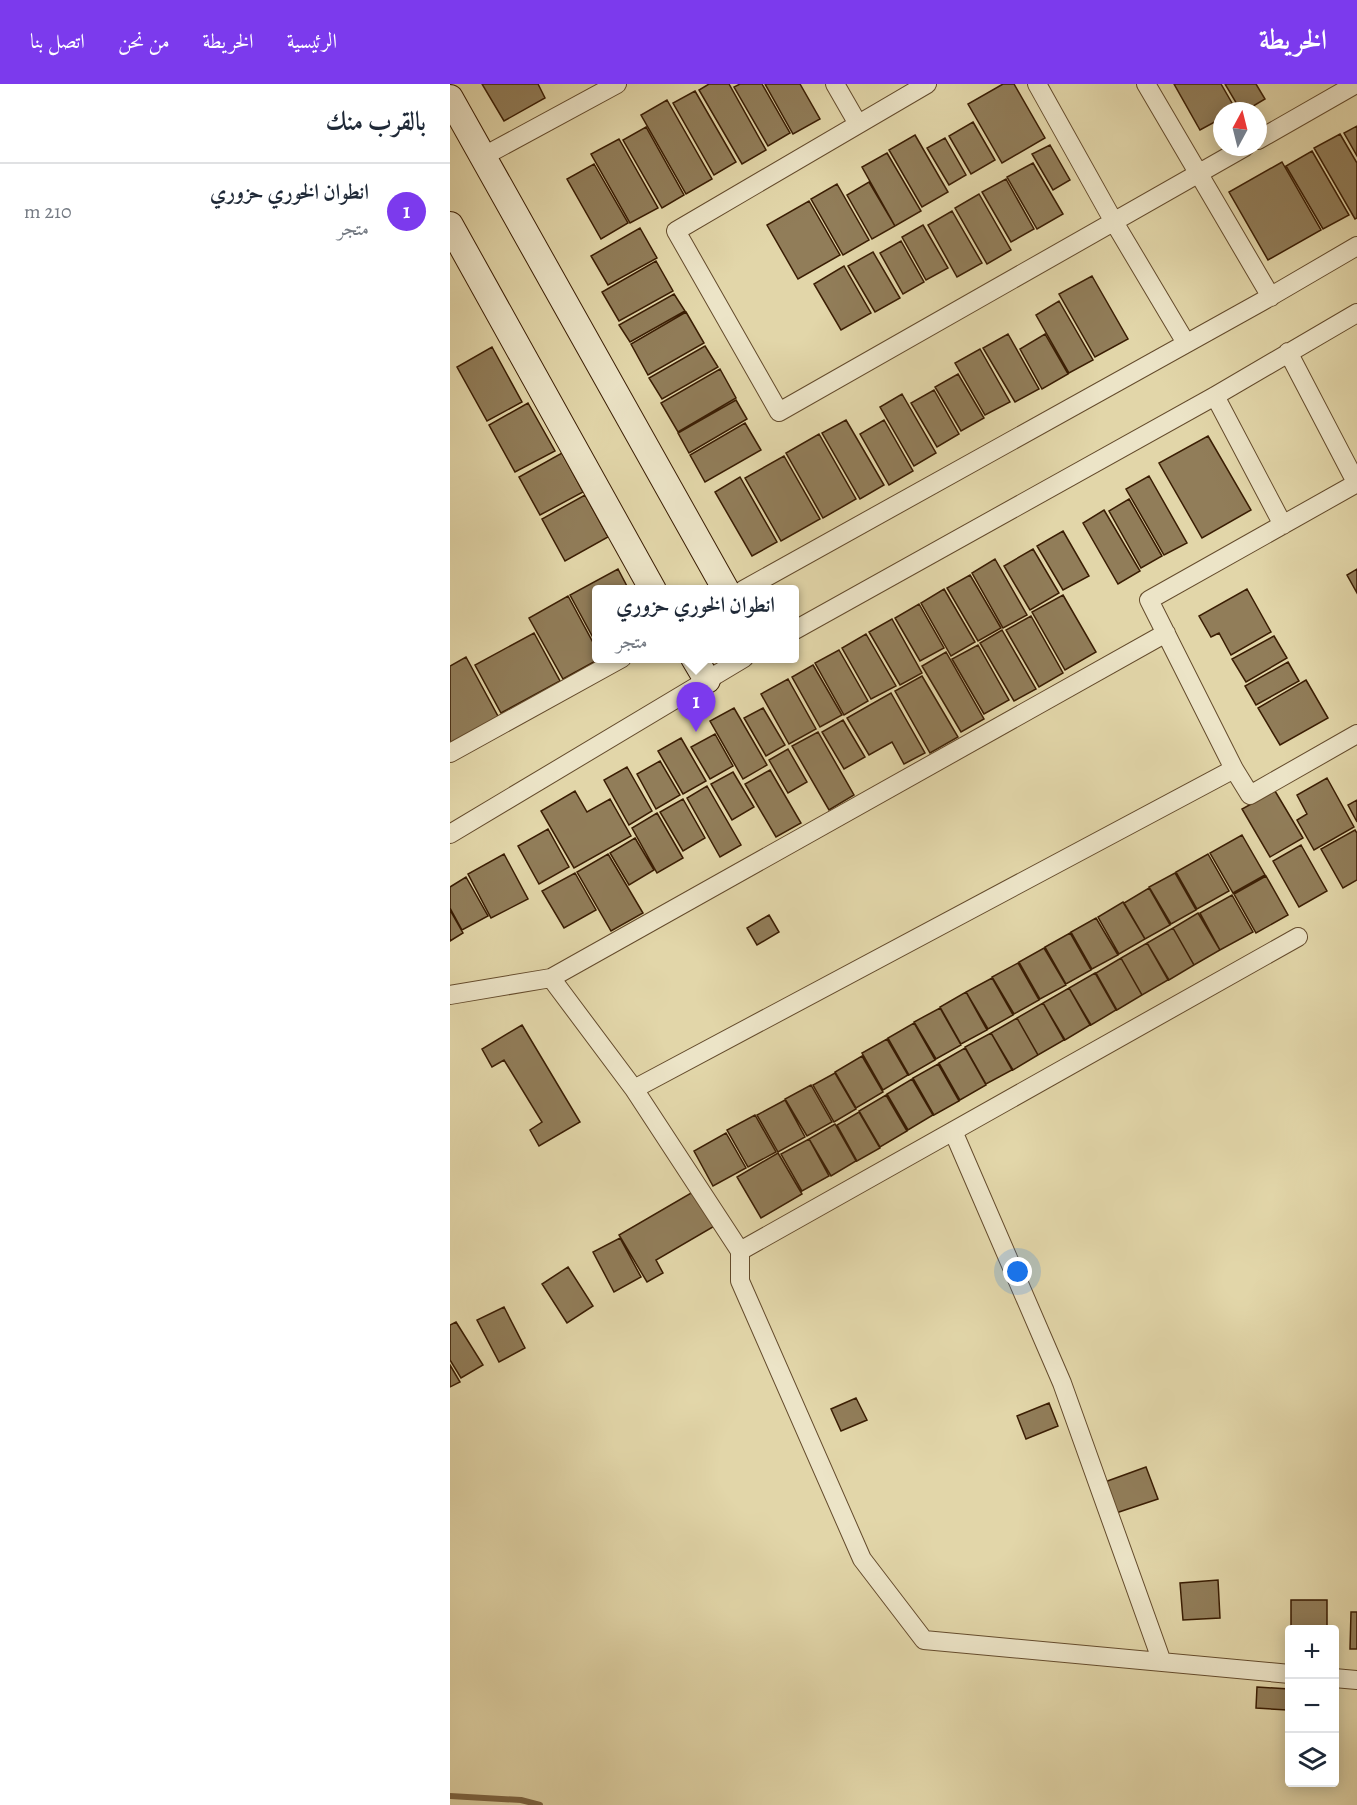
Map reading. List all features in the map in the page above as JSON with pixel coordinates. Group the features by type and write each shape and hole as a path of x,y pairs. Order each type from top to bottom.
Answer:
{"street":[{"path":"484,156 617,84"},
{"path":"835,84 858,124"},
{"path":"927,84 676,231 779,412 1229,156"},
{"path":"1037,84 1114,222 1186,343"},
{"path":"1146,84 1271,297"},
{"path":"1267,135 1356,84"},
{"path":"450,98 723,585"},
{"path":"450,225 650,585"},
{"path":"752,585 1271,297 1357,246"},
{"path":"799,628 1215,396 1357,312"},
{"path":"1287,352 1357,484 1149,600 1234,769 1250,795 1357,734"},
{"path":"1215,396 1283,525"},
{"path":"450,995 551,978 1166,633"},
{"path":"450,753 613,663"},
{"path":"697,663 707,680"},
{"path":"450,834 736,663"},
{"path":"634,1089 1234,769"},
{"path":"740,1251 1298,937"},
{"path":"551,978 634,1089 740,1251 740,1281 862,1559 924,1640 1285,1674"},
{"path":"953,1131 1062,1383 1162,1662"},
{"path":"1339,1678 1357,1680"}],"building":[{"path":"482,84 538,84 545,98 504,121"},
{"path":"709,84 729,84 766,150 742,164 699,90"},
{"path":"740,84 762,84 790,133 768,146 734,87"},
{"path":"765,84 800,84 820,119 793,134"},
{"path":"1003,84 1014,84 1045,138 1002,163 968,104"},
{"path":"1174,84 1221,84 1231,102 1213,102 1213,123 1200,130"},
{"path":"1225,84 1256,84 1265,99 1260,102 1236,102"},
{"path":"695,91 736,162 714,175 673,103"},
{"path":"667,100 712,179 686,194 641,115"},
{"path":"973,122 995,160 971,174 949,136"},
{"path":"1357,126 1357,156 1344,133"},
{"path":"646,127 684,195 662,208 623,140"},
{"path":"1340,134 1357,163 1357,218 1355,219 1314,148"},
{"path":"915,135 948,192 922,207 889,150"},
{"path":"945,138 966,175 949,185 927,148"},
{"path":"619,139 658,208 630,223 591,154"},
{"path":"1050,145 1070,180 1053,190 1032,154"},
{"path":"1312,151 1349,215 1323,229 1286,166"},
{"path":"887,153 921,211 895,226 862,167"},
{"path":"1282,162 1321,230 1268,260 1229,192"},
{"path":"1033,163 1063,214 1037,229 1007,177"},
{"path":"594,164 628,223 601,239 567,179"},
{"path":"1006,179 1034,229 1011,242 982,192"},
{"path":"869,182 895,226 872,239 847,195"},
{"path":"837,184 869,240 843,255 811,199"},
{"path":"979,194 1011,250 987,264 955,208"},
{"path":"809,201 840,255 798,279 767,225"},
{"path":"952,211 982,263 957,277 928,225"},
{"path":"923,225 948,268 926,280 902,237"},
{"path":"640,228 657,258 608,285 591,256"},
{"path":"901,241 924,282 903,294 880,253"},
{"path":"873,252 900,298 875,312 848,266"},
{"path":"656,261 673,291 619,321 602,292"},
{"path":"844,266 871,313 841,330 814,284"},
{"path":"1092,276 1128,339 1095,357 1059,294"},
{"path":"674,294 685,311 630,342 619,325"},
{"path":"1059,301 1093,360 1069,373 1036,315"},
{"path":"686,312 704,343 648,375 631,344"},
{"path":"1008,334 1039,389 1015,402 983,348"},
{"path":"1045,334 1068,374 1042,389 1020,349"},
{"path":"705,346 718,367 662,399 649,378"},
{"path":"492,347 522,402 487,421 457,367"},
{"path":"980,349 1010,402 985,415 955,363"},
{"path":"720,369 736,398 678,432 661,403"},
{"path":"958,374 984,418 961,431 935,387"},
{"path":"934,390 959,434 937,447 911,403"},
{"path":"902,394 936,453 914,466 880,407"},
{"path":"736,400 747,419 689,453 678,433"},
{"path":"528,403 555,451 515,472 489,425"},
{"path":"846,420 884,485 860,499 822,433"},
{"path":"884,420 913,471 889,485 860,434"},
{"path":"745,423 761,450 705,482 690,455"},
{"path":"819,434 856,499 823,518 786,453"},
{"path":"1208,436 1251,510 1202,538 1159,463"},
{"path":"562,453 583,492 540,515 519,477"},
{"path":"784,456 820,519 781,541 745,478"},
{"path":"1149,476 1187,543 1164,555 1126,489"},
{"path":"740,477 777,542 752,556 715,492"},
{"path":"585,495 608,537 565,561 542,519"},
{"path":"1129,499 1162,556 1141,568 1109,511"},
{"path":"1104,510 1140,571 1118,584 1083,523"},
{"path":"1063,531 1089,576 1063,590 1037,546"},
{"path":"1033,549 1059,593 1030,610 1004,566"},
{"path":"995,559 1027,615 1003,628 972,573"},
{"path":"618,569 626,585 592,585 592,636 570,595"},
{"path":"1357,569 1357,593 1347,575"},
{"path":"970,575 1001,628 978,641 947,588"},
{"path":"944,589 975,642 951,656 921,603"},
{"path":"1247,589 1271,632 1231,655 1219,633 1211,637 1199,616"},
{"path":"1063,595 1096,652 1065,670 1032,612"},
{"path":"568,596 592,641 592,663 563,679 529,618"},
{"path":"919,604 944,648 920,661 895,618"},
{"path":"1031,616 1063,673 1039,687 1006,630"},
{"path":"892,619 922,673 900,685 869,632"},
{"path":"1002,630 1036,689 1014,701 980,643"},
{"path":"534,633 560,681 501,713 475,665"},
{"path":"866,634 896,686 871,699 842,648"},
{"path":"1274,636 1287,658 1246,682 1232,659"},
{"path":"978,645 1009,700 984,714 952,659"},
{"path":"839,650 868,701 844,715 815,663"},
{"path":"946,652 984,719 961,732 922,666"},
{"path":"466,657 499,718 450,745 450,666"},
{"path":"1288,662 1299,681 1256,705 1245,686"},
{"path":"813,665 842,715 820,727 792,677"},
{"path":"922,676 958,737 930,753 895,691"},
{"path":"788,679 816,729 789,744 761,694"},
{"path":"1306,680 1328,718 1280,745 1258,708"},
{"path":"891,693 925,753 904,764 892,742 869,755 847,718"},
{"path":"734,708 767,765 743,779 710,721"},
{"path":"763,708 785,745 766,756 744,718"},
{"path":"843,720 865,757 844,769 822,732"},
{"path":"818,732 854,795 829,810 792,746"},
{"path":"715,734 733,766 710,779 691,747"},
{"path":"681,738 706,781 683,794 658,751"},
{"path":"788,749 807,782 788,793 769,760"},
{"path":"660,761 680,795 656,809 637,774"},
{"path":"627,767 652,811 629,825 604,780"},
{"path":"770,770 801,823 776,837 745,784"},
{"path":"733,772 754,807 732,820 711,784"},
{"path":"1327,778 1354,827 1314,850 1297,820 1307,814 1297,795"},
{"path":"707,786 741,845 720,857 687,798"},
{"path":"575,791 587,812 610,799 631,836 574,868 541,811"},
{"path":"1275,791 1303,838 1270,857 1242,809"},
{"path":"683,799 705,838 683,851 660,812"},
{"path":"1357,800 1357,822 1348,805"},
{"path":"657,813 683,858 657,873 632,828"},
{"path":"548,829 569,867 539,884 518,846"},
{"path":"1355,830 1357,833 1357,880 1343,888 1321,849"},
{"path":"1242,835 1265,875 1233,893 1210,853"},
{"path":"635,838 654,870 629,885 610,853"},
{"path":"1301,845 1327,891 1299,907 1273,861"},
{"path":"504,854 528,899 491,918 468,874"},
{"path":"608,854 643,913 611,931 577,872"},
{"path":"1208,854 1229,891 1197,909 1176,872"},
{"path":"575,873 596,910 564,928 542,891"},
{"path":"1175,873 1196,910 1171,924 1149,887"},
{"path":"1266,876 1288,915 1256,933 1234,894"},
{"path":"466,877 488,916 462,930 450,908 450,887"},
{"path":"1149,888 1170,925 1145,939 1124,903"},
{"path":"1232,895 1253,932 1220,950 1200,913"},
{"path":"1123,902 1145,939 1119,954 1098,917"},
{"path":"450,910 463,933 450,941"},
{"path":"1198,913 1220,950 1194,965 1173,928"},
{"path":"769,915 779,932 757,945 747,928"},
{"path":"1096,918 1118,955 1092,969 1071,932"},
{"path":"1173,928 1194,965 1169,980 1147,943"},
{"path":"1070,933 1091,970 1066,984 1045,947"},
{"path":"1147,943 1168,980 1142,995 1121,958"},
{"path":"1044,948 1066,985 1040,999 1019,962"},
{"path":"1121,958 1142,995 1117,1010 1096,973"},
{"path":"1018,963 1039,1000 1014,1014 992,977"},
{"path":"1095,973 1116,1010 1091,1025 1069,988"},
{"path":"992,978 1013,1015 988,1029 966,992"},
{"path":"1069,988 1090,1025 1065,1040 1043,1003"},
{"path":"966,992 987,1030 961,1044 940,1007"},
{"path":"1043,1003 1064,1040 1038,1055 1017,1018"},
{"path":"940,1008 961,1045 936,1059 914,1022"},
{"path":"1017,1018 1038,1055 1013,1070 991,1033"},
{"path":"914,1023 935,1060 909,1075 888,1038"},
{"path":"522,1025 580,1122 539,1146 530,1130 542,1122 504,1060 492,1067 482,1049"},
{"path":"991,1033 1012,1070 986,1084 965,1047"},
{"path":"887,1039 908,1075 883,1090 862,1053"},
{"path":"965,1048 986,1085 960,1100 939,1063"},
{"path":"862,1056 883,1092 856,1108 835,1072"},
{"path":"938,1064 959,1101 934,1115 913,1078"},
{"path":"835,1073 856,1109 834,1122 813,1085"},
{"path":"912,1079 933,1115 908,1130 887,1094"},
{"path":"811,1085 832,1122 807,1136 785,1099"},
{"path":"886,1095 907,1131 880,1147 859,1111"},
{"path":"785,1100 805,1137 778,1152 757,1115"},
{"path":"859,1112 880,1148 857,1161 837,1125"},
{"path":"755,1115 776,1152 748,1167 727,1130"},
{"path":"835,1124 856,1161 831,1176 809,1139"},
{"path":"726,1133 746,1168 713,1186 694,1151"},
{"path":"809,1139 829,1176 802,1191 781,1154"},
{"path":"778,1153 802,1194 761,1218 737,1177"},
{"path":"698,1189 718,1224 656,1260 663,1273 647,1282 619,1235"},
{"path":"620,1238 641,1277 614,1292 593,1252"},
{"path":"568,1267 593,1306 567,1323 542,1284"},
{"path":"504,1307 525,1348 499,1362 477,1320"},
{"path":"456,1322 483,1365 461,1378 450,1360 450,1325"},
{"path":"450,1365 460,1382 450,1387"},
{"path":"856,1398 867,1420 841,1431 831,1409"},
{"path":"1049,1403 1058,1426 1026,1439 1017,1416"},
{"path":"1146,1467 1158,1499 1113,1514 1102,1483"},
{"path":"1218,1580 1220,1618 1183,1620 1180,1583"},
{"path":"1291,1600 1327,1600 1327,1625 1291,1625"},
{"path":"1351,1612 1357,1612 1357,1649 1350,1649"},
{"path":"1257,1687 1285,1689 1285,1710 1256,1708"}],"waterway":[{"path":"450,1796 521,1800 540,1805"}],"place":[{"name":"انطوان الخوري حزوري","path":"696,732"}]}
